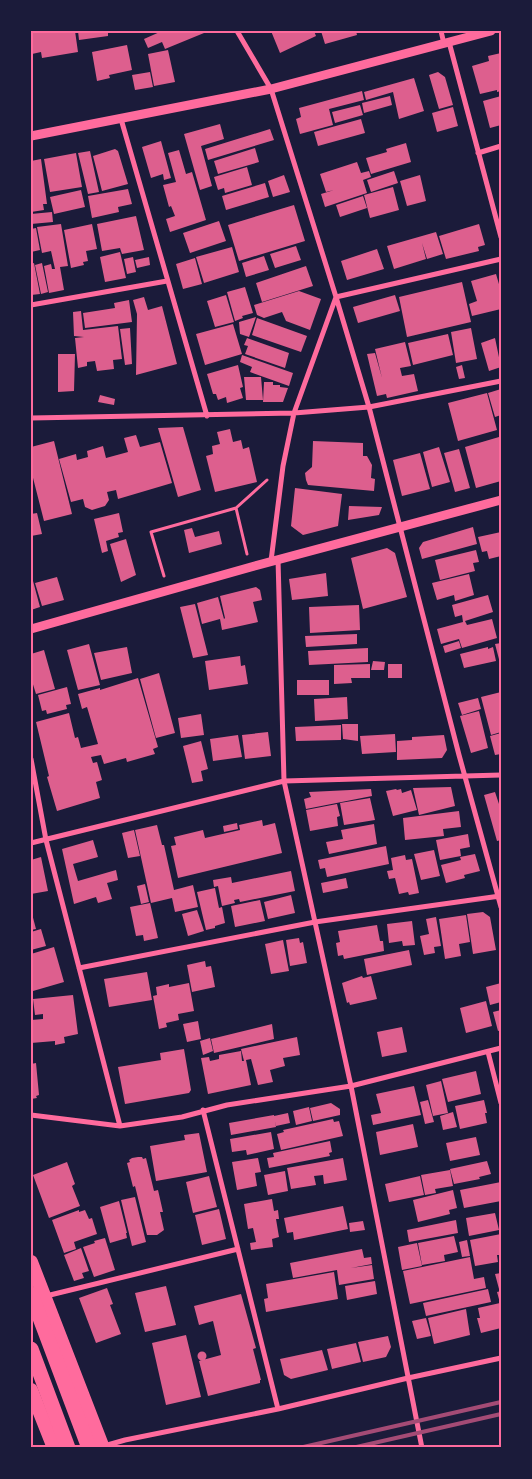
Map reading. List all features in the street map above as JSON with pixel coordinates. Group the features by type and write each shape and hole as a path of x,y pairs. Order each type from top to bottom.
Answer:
{"highway":[{"path":"31,1262 37,1295 98,1447"},
{"path":"31,1349 68,1448"},
{"path":"31,1390 54,1448"}],"street":[{"path":"237,31 271,89 336,297 369,407 501,907"},
{"path":"441,31 447,43 501,237"},
{"path":"31,136 121,120 271,89 491,31"},
{"path":"121,120 206,416"},
{"path":"478,153 501,146"},
{"path":"336,297 501,259"},
{"path":"31,305 167,281"},
{"path":"336,297 294,413 283,466 275,560 284,781 351,1086 422,1448"},
{"path":"31,418 294,413 369,407 501,381"},
{"path":"31,629 251,566 501,500"},
{"path":"31,759 46,840 120,1126"},
{"path":"31,843 284,781 501,775"},
{"path":"79,968 315,922 499,896"},
{"path":"31,1115 120,1126 182,1117 227,1105 351,1086 501,1048"},
{"path":"488,1052 501,1104"},
{"path":"203,1110 278,1409"},
{"path":"37,1295 238,1248"},
{"path":"98,1447 278,1409 501,1358"}],"path":[{"path":"168,591 151,532 236,508 283,466"},
{"path":"236,508 251,566"}],"building":[{"path":"31,31 75,31 78,52 42,58 41,52 32,54"},
{"path":"78,31 108,31 108,36 79,40"},
{"path":"162,31 204,31 204,33 165,49 162,42 148,48 144,39"},
{"path":"271,31 314,31 316,36 280,53"},
{"path":"321,31 356,31 357,35 325,44"},
{"path":"127,45 132,70 109,75 110,78 97,81 92,52"},
{"path":"168,50 175,82 154,86 148,54"},
{"path":"501,53 501,91 497,92 497,90 480,94 472,66 489,61 488,56"},
{"path":"150,72 153,87 135,90 132,75"},
{"path":"438,72 445,77 453,105 439,109 429,75"},
{"path":"414,78 424,111 399,119 393,92 366,100 364,92"},
{"path":"362,91 364,100 329,109 333,125 300,134 296,119 301,117 299,108"},
{"path":"390,96 392,105 364,113 362,103"},
{"path":"501,96 501,125 490,128 483,101"},
{"path":"360,105 363,115 335,123 332,112"},
{"path":"453,107 458,126 437,132 432,113"},
{"path":"361,119 365,133 318,146 314,132"},
{"path":"220,124 224,139 201,146 212,186 200,190 184,134"},
{"path":"270,129 274,140 208,160 205,149"},
{"path":"161,141 171,178 164,180 163,174 151,178 142,147"},
{"path":"406,143 411,162 371,174 366,158 387,152 386,149"},
{"path":"255,148 259,162 218,174 214,161"},
{"path":"115,149 118,151 128,184 102,191 93,156"},
{"path":"179,150 186,174 192,172 206,220 170,232 166,219 175,216 171,206 169,207 163,185 176,182 168,153"},
{"path":"90,151 99,192 88,194 78,153"},
{"path":"76,153 82,187 50,192 44,159"},
{"path":"41,159 47,204 43,204 44,210 31,212 31,161"},
{"path":"357,162 361,173 369,171 371,177 363,180 367,193 325,207 321,194 334,190 326,192 320,174"},
{"path":"247,167 252,185 225,193 224,188 218,190 214,177"},
{"path":"394,171 398,183 371,192 367,180"},
{"path":"284,175 290,192 273,197 268,181"},
{"path":"420,175 426,201 407,206 400,181"},
{"path":"265,183 269,197 226,210 222,196"},
{"path":"393,187 399,210 370,218 364,195"},
{"path":"128,189 132,204 118,207 119,212 92,218 88,196"},
{"path":"81,190 85,207 54,214 50,197"},
{"path":"363,196 367,208 340,217 336,205"},
{"path":"294,205 305,241 239,261 228,225"},
{"path":"52,212 53,222 31,224 31,214"},
{"path":"136,216 144,250 122,254 120,248 102,251 97,224"},
{"path":"219,221 226,241 190,253 183,233"},
{"path":"61,224 68,266 60,267 64,290 49,293 44,266 51,264 52,269 55,269 51,251 42,253 37,227"},
{"path":"92,224 97,249 86,251 88,261 83,262 84,265 71,268 64,230"},
{"path":"479,224 485,245 478,247 479,251 446,259 439,236"},
{"path":"36,228 40,250 31,252 31,229"},
{"path":"436,232 443,254 427,259 422,243 426,259 394,269 387,246"},
{"path":"296,246 301,260 275,268 270,254"},
{"path":"232,247 239,272 204,283 196,257"},
{"path":"377,249 384,269 347,280 341,261"},
{"path":"120,252 126,278 105,282 100,257"},
{"path":"264,256 269,270 246,277 242,263"},
{"path":"133,257 136,272 127,274 124,259"},
{"path":"149,257 150,265 137,268 135,260"},
{"path":"195,258 202,284 183,289 176,264"},
{"path":"34,263 40,294 31,295 31,264"},
{"path":"42,263 48,292 41,294 35,265"},
{"path":"306,266 313,286 262,302 256,283"},
{"path":"496,274 501,291 501,309 472,316 469,304 477,301 471,281"},
{"path":"462,282 471,322 407,337 399,297"},
{"path":"245,287 253,313 242,316 243,318 235,321 227,292"},
{"path":"299,291 321,299 310,330 286,321 282,312 264,318 257,315 254,305"},
{"path":"226,295 234,322 215,327 207,301"},
{"path":"395,295 400,311 358,323 353,307"},
{"path":"144,297 148,310 162,306 177,364 136,375 137,314 133,300"},
{"path":"129,300 132,322 85,328 83,313 115,308 114,303"},
{"path":"81,311 83,330 118,326 122,359 113,360 114,369 97,371 95,361 87,362 87,366 78,368 75,338 84,337 74,336 73,312"},
{"path":"256,317 249,337 240,334 239,322"},
{"path":"257,318 307,336 301,352 252,335"},
{"path":"233,324 242,354 205,365 196,334"},
{"path":"130,328 132,364 125,365 120,329"},
{"path":"471,328 477,359 456,363 451,332"},
{"path":"448,334 453,355 413,365 408,343"},
{"path":"247,338 289,353 285,368 245,354 248,346 244,345"},
{"path":"495,338 501,367 489,371 481,343"},
{"path":"405,342 411,366 400,368 402,376 414,374 418,391 387,398 386,394 377,396 367,354 375,353 382,378 375,349"},
{"path":"58,354 75,354 74,391 58,392"},
{"path":"242,355 293,373 289,386 250,372 252,367 240,362"},
{"path":"238,365 243,387 240,388 243,398 227,403 226,397 218,400 216,394 213,394 207,374"},
{"path":"462,365 465,378 459,379 456,367"},
{"path":"244,377 261,377 263,400 246,400"},
{"path":"264,382 273,382 273,385 288,388 283,402 263,402"},
{"path":"501,389 501,415 495,417 488,393"},
{"path":"487,393 497,430 458,441 448,403"},
{"path":"100,395 115,399 114,405 98,402"},
{"path":"183,427 201,490 178,497 158,428"},
{"path":"230,429 233,442 241,440 243,449 249,447 257,482 215,492 206,456 213,454 212,446 220,444 217,432"},
{"path":"136,435 140,447 160,442 172,483 118,499 116,490 107,492 109,500 105,506 92,510 85,507 83,499 71,502 59,459 76,454 77,460 88,457 87,451 103,446 106,458 128,452 124,438"},
{"path":"499,437 501,444 501,481 476,488 465,447"},
{"path":"54,441 72,514 44,521 31,470 31,447"},
{"path":"313,441 363,443 363,456 367,456 372,465 371,478 375,479 374,491 308,485 305,473 312,467"},
{"path":"439,447 450,482 432,487 423,452"},
{"path":"459,449 470,488 455,492 444,453"},
{"path":"420,453 430,489 402,496 393,460"},
{"path":"295,488 342,494 338,526 303,535 291,526"},
{"path":"349,506 382,507 379,515 348,520"},
{"path":"37,513 42,534 31,536 31,514"},
{"path":"119,513 123,532 118,533 119,537 106,541 108,551 102,553 94,519"},
{"path":"473,527 477,544 422,559 419,548 423,542"},
{"path":"192,528 195,537 219,531 222,544 189,553 184,530"},
{"path":"501,532 501,556 489,559 487,551 482,552 478,537"},
{"path":"126,539 136,575 121,582 110,544"},
{"path":"387,548 395,553 407,597 363,609 351,558"},
{"path":"476,550 479,562 473,563 475,571 440,580 435,560"},
{"path":"326,573 328,596 292,600 289,579"},
{"path":"469,574 474,595 455,601 454,595 437,600 432,583"},
{"path":"57,577 64,600 42,606 35,583"},
{"path":"33,581 40,607 31,610 31,582"},
{"path":"256,587 260,590 262,600 253,602 258,622 222,630 220,619 202,624 197,603 218,597 224,619 220,596"},
{"path":"488,595 493,612 465,621 467,625 492,619 497,638 462,648 459,639 441,644 437,629 463,622 462,615 455,617 452,605"},
{"path":"195,604 208,655 193,658 180,607"},
{"path":"359,605 360,630 310,633 309,607"},
{"path":"357,634 357,644 306,647 305,636"},
{"path":"459,641 461,648 445,653 443,646"},
{"path":"501,643 501,662 500,663 495,644"},
{"path":"89,644 100,685 78,690 67,650"},
{"path":"127,647 132,673 101,680 94,653"},
{"path":"488,647 488,649 493,647 496,661 464,668 460,654"},
{"path":"368,648 368,662 309,665 308,651"},
{"path":"44,650 55,689 36,694 31,678 31,654"},
{"path":"240,656 241,666 245,665 248,684 209,690 205,661"},
{"path":"373,661 385,662 384,670 371,670"},
{"path":"370,664 370,678 351,678 352,683 334,684 334,665"},
{"path":"388,664 402,664 402,678 388,678"},
{"path":"159,673 175,733 156,738 140,679"},
{"path":"138,678 158,747 153,749 155,754 127,762 126,758 104,764 101,755 91,757 93,763 97,762 102,780 96,782 100,798 57,811 47,777 49,776 36,722 69,713 75,738 78,737 81,748 98,744 87,707 82,709 78,694 100,688 100,690"},
{"path":"297,680 329,680 329,695 297,695"},
{"path":"67,687 71,704 66,705 67,709 47,714 46,710 42,711 38,695"},
{"path":"501,692 501,732 491,735 481,697"},
{"path":"347,697 348,719 315,721 314,699"},
{"path":"478,698 481,709 462,715 458,703"},
{"path":"479,711 488,748 471,753 460,716"},
{"path":"201,714 204,735 181,738 178,718"},
{"path":"342,724 358,724 358,741 343,739"},
{"path":"341,725 341,740 296,741 295,727"},
{"path":"268,732 271,756 245,759 242,735"},
{"path":"501,733 501,754 495,755 490,736"},
{"path":"395,734 396,752 362,754 360,736"},
{"path":"238,735 242,757 213,761 210,739"},
{"path":"444,735 447,750 442,758 397,760 397,741 412,740 412,737"},
{"path":"201,741 208,769 201,771 203,781 192,783 183,746"},
{"path":"451,787 455,806 419,815 413,788"},
{"path":"371,789 372,796 306,809 304,799 311,797 309,792"},
{"path":"401,789 402,793 411,790 417,810 393,816 386,791"},
{"path":"495,792 499,804 501,804 501,840 497,841 484,795"},
{"path":"370,798 375,820 344,825 340,803"},
{"path":"337,804 340,816 337,817 338,826 310,831 306,810"},
{"path":"459,811 461,827 443,829 444,836 405,840 403,818"},
{"path":"262,820 263,826 275,823 282,853 178,878 171,846 176,845 174,837 203,830 205,838 240,830 239,825"},
{"path":"237,823 238,829 224,832 223,826"},
{"path":"374,824 377,844 329,854 326,842 343,839 341,830"},
{"path":"157,825 162,845 164,845 174,890 193,885 198,907 175,912 172,898 151,903 135,830"},
{"path":"134,830 140,856 128,858 122,833"},
{"path":"468,834 470,847 460,849 461,856 440,860 436,840"},
{"path":"93,840 98,857 73,864 78,881 116,870 118,880 107,883 112,899 98,903 96,897 74,904 62,849"},
{"path":"386,846 389,864 327,877 325,868 320,869 318,860"},
{"path":"434,850 440,876 421,880 414,854"},
{"path":"475,854 480,871 464,875 465,878 446,883 441,865 461,860 460,857"},
{"path":"405,855 406,860 412,859 419,893 409,895 408,892 399,894 395,878 389,879 387,871 393,870 391,858"},
{"path":"41,857 48,891 31,894 31,860"},
{"path":"291,871 295,891 240,902 239,899 234,900 235,903 222,906 218,886 214,887 213,880 231,877 232,883"},
{"path":"346,878 348,888 323,893 321,883"},
{"path":"145,884 149,902 141,904 137,886"},
{"path":"215,888 219,908 222,907 225,923 206,930 197,892"},
{"path":"291,895 295,913 268,919 264,902"},
{"path":"260,900 265,921 235,927 231,906"},
{"path":"150,903 158,938 144,941 143,935 136,936 130,907"},
{"path":"31,910 36,929 31,930"},
{"path":"197,910 204,931 188,936 182,914"},
{"path":"483,912 490,917 496,950 473,954 467,914"},
{"path":"466,915 470,942 459,944 461,956 445,959 439,919"},
{"path":"436,917 441,946 434,947 435,953 424,955 420,936 429,934 426,919"},
{"path":"412,921 415,945 403,946 402,941 389,943 387,924"},
{"path":"377,925 380,941 383,941 384,951 344,959 343,955 338,956 336,943 340,942 338,931"},
{"path":"41,929 46,946 31,950 31,932"},
{"path":"299,938 300,943 303,942 307,963 290,966 286,940"},
{"path":"283,940 289,971 271,974 265,944"},
{"path":"54,947 64,982 33,991 31,985 31,954"},
{"path":"409,950 412,965 367,975 364,959"},
{"path":"205,961 206,967 211,966 215,987 192,992 187,965"},
{"path":"147,972 152,1000 109,1007 104,979"},
{"path":"362,976 363,978 371,976 377,999 350,1005 349,1002 347,1003 342,983"},
{"path":"189,983 194,1011 178,1014 179,1020 166,1023 167,1027 159,1029 153,996 157,995 156,987 169,984 169,987"},
{"path":"501,983 501,1002 490,1005 486,987"},
{"path":"73,995 78,1034 64,1037 65,1043 55,1045 55,1041 31,1043 31,1020 43,1019 43,1014 35,1015 33,999"},
{"path":"486,1001 492,1026 466,1033 460,1008"},
{"path":"501,1010 501,1030 498,1031 493,1012"},
{"path":"198,1021 201,1039 187,1042 183,1024"},
{"path":"272,1024 274,1039 214,1053 211,1039"},
{"path":"402,1027 407,1052 382,1057 377,1032"},
{"path":"297,1037 300,1055 283,1058 285,1066 270,1070 273,1082 258,1085 251,1059 246,1060 251,1085 208,1094 201,1058 209,1057 210,1061 219,1059 219,1055 241,1051 242,1061 244,1061 241,1049"},
{"path":"210,1038 213,1051 203,1055 200,1041"},
{"path":"184,1049 191,1090 189,1093 125,1104 118,1067 161,1060 160,1053"},
{"path":"36,1063 39,1095 36,1096 37,1098 31,1099 31,1064"},
{"path":"476,1071 481,1094 448,1102 442,1079"},
{"path":"441,1081 448,1113 433,1116 426,1085"},
{"path":"414,1086 421,1115 373,1125 371,1115 381,1113 376,1094"},
{"path":"428,1100 434,1122 425,1124 420,1102"},
{"path":"484,1100 487,1123 460,1129 455,1106"},
{"path":"331,1103 340,1109 340,1115 313,1121 310,1108"},
{"path":"309,1107 312,1121 296,1125 293,1111"},
{"path":"453,1112 457,1127 443,1130 440,1116"},
{"path":"288,1113 290,1123 276,1126 274,1116"},
{"path":"274,1115 276,1127 231,1135 229,1123"},
{"path":"333,1119 334,1122 339,1121 343,1136 281,1150 277,1134 284,1132 283,1130"},
{"path":"413,1124 418,1147 380,1155 376,1132"},
{"path":"271,1132 274,1149 247,1155 246,1150 232,1152 230,1139"},
{"path":"199,1133 207,1172 156,1181 150,1146 185,1140 184,1135"},
{"path":"476,1137 480,1155 450,1161 446,1143"},
{"path":"330,1141 332,1152 329,1153 330,1156 269,1168 267,1158 274,1157 273,1153"},
{"path":"132,1158 146,1158 154,1191 158,1190 163,1212 160,1212 164,1230 157,1235 147,1235 135,1186 133,1187 127,1163"},
{"path":"258,1158 261,1172 255,1173 257,1186 237,1190 232,1162"},
{"path":"343,1158 347,1180 324,1184 323,1175 314,1176 316,1185 291,1189 287,1168"},
{"path":"487,1161 491,1174 479,1177 480,1179 454,1184 450,1169"},
{"path":"67,1162 75,1184 72,1186 80,1206 49,1218 33,1175"},
{"path":"450,1170 453,1186 435,1189 436,1193 425,1195 421,1175"},
{"path":"285,1171 288,1191 268,1195 264,1175"},
{"path":"209,1176 217,1207 193,1213 186,1182"},
{"path":"420,1176 424,1195 389,1202 385,1184"},
{"path":"501,1182 501,1201 464,1208 460,1190"},
{"path":"453,1190 457,1208 449,1210 450,1214 418,1222 413,1200"},
{"path":"135,1197 146,1242 132,1246 121,1200"},
{"path":"272,1199 274,1211 278,1210 279,1219 276,1219 279,1237 272,1239 273,1247 251,1250 250,1243 256,1242 253,1228 248,1229 244,1204"},
{"path":"119,1201 127,1238 110,1243 100,1207"},
{"path":"343,1206 348,1229 294,1240 293,1232 287,1233 284,1218"},
{"path":"219,1209 226,1239 202,1245 195,1215"},
{"path":"79,1210 79,1212 85,1210 89,1219 92,1218 97,1234 74,1242 76,1249 64,1253 52,1220"},
{"path":"495,1213 499,1230 469,1236 466,1218"},
{"path":"456,1220 458,1233 409,1242 407,1230"},
{"path":"363,1221 365,1230 350,1232 349,1223"},
{"path":"501,1234 501,1255 497,1255 498,1262 475,1266 470,1240"},
{"path":"454,1236 458,1252 444,1255 445,1261 422,1265 418,1243"},
{"path":"105,1238 115,1270 94,1277 83,1247"},
{"path":"467,1240 470,1256 462,1257 459,1242"},
{"path":"417,1243 422,1266 402,1270 398,1247"},
{"path":"81,1248 89,1271 82,1273 84,1278 74,1281 64,1255"},
{"path":"362,1249 364,1258 371,1257 372,1264 351,1268 372,1265 374,1279 339,1285 337,1270 293,1278 290,1263"},
{"path":"470,1257 474,1279 484,1277 486,1288 410,1304 403,1271"},
{"path":"334,1272 338,1299 266,1312 264,1299 268,1298 266,1284"},
{"path":"501,1273 501,1288 499,1289 495,1274"},
{"path":"375,1281 377,1294 347,1300 345,1286"},
{"path":"166,1286 176,1325 145,1332 135,1293"},
{"path":"107,1288 113,1304 110,1305 121,1334 96,1343 79,1298"},
{"path":"488,1289 491,1302 426,1316 423,1303"},
{"path":"501,1291 501,1328 481,1333 477,1318 480,1318 478,1308 500,1303 497,1292"},
{"path":"241,1294 256,1348 253,1349 261,1380 260,1383 208,1396 199,1361 221,1355 213,1321 199,1325 194,1306"},
{"path":"466,1309 470,1335 434,1344 428,1318"},
{"path":"426,1318 431,1336 417,1339 412,1321"},
{"path":"186,1335 201,1397 166,1405 152,1343"},
{"path":"388,1336 391,1347 386,1357 363,1362 358,1342"},
{"path":"356,1343 361,1362 332,1369 327,1349"},
{"path":"322,1350 328,1370 291,1379 284,1375 280,1359"},
{"path":"202,1352 206,1356 202,1360 198,1356"}],"railway":[{"path":"299,1448 501,1402"},
{"path":"352,1448 501,1414"}]}
